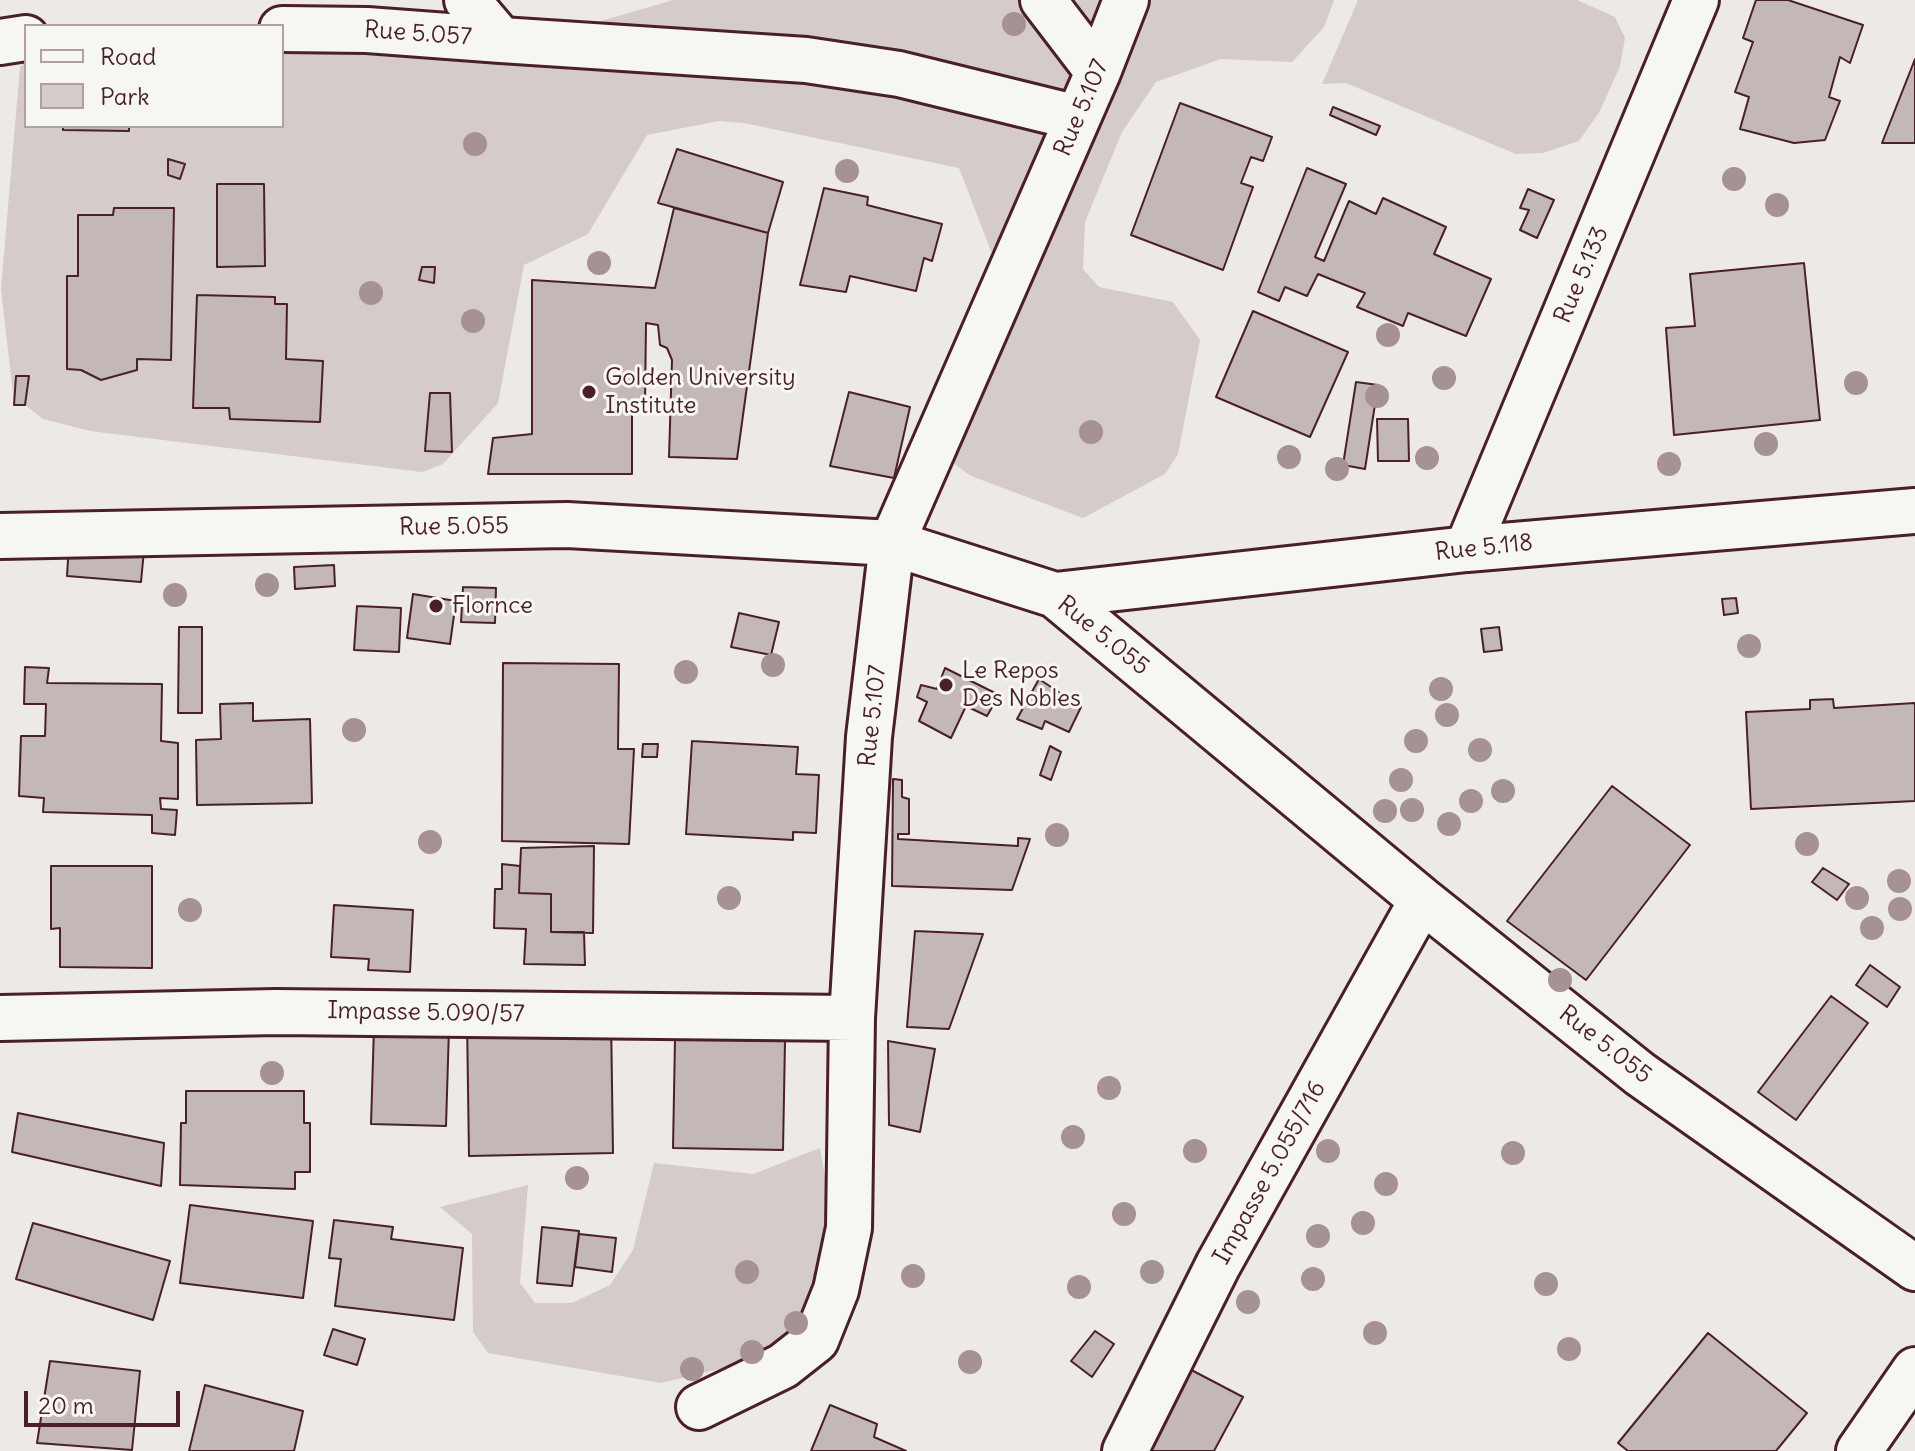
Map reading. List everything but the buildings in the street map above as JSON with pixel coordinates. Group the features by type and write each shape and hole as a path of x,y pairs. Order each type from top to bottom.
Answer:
{"street":[{"name":"Rue 5.057","path":"467,0 501,40"},
{"path":"1043,0 1098,72"},
{"name":"Rue 5.107","path":"699,1407 783,1366 816,1340 831,1303 849,1228 852,1018 869,737 892,543 1098,72 1126,0"},
{"name":"Rue 5.133","path":"1467,549 1696,0"},
{"name":"Rue 5.057","path":"284,29 367,30 501,40"},
{"path":"0,42 24,38"},
{"path":"501,40 806,60 899,74 1078,118"},
{"name":"Rue 5.118","path":"1055,595 1467,549 1915,511"},
{"name":"Rue 5.055","path":"0,536 567,525 892,543 1055,595 1422,900 1640,1074 1915,1268"},
{"name":"Impasse 5.055/716","path":"1125,1451 1218,1265 1422,900"},
{"name":"Impasse 5.090/57","path":"0,1018 276,1012 852,1018"},
{"path":"1859,1451 1915,1370"}],"green space":[{"path":"673,0 1334,0 1324,27 1292,62 1221,59 1156,82 1122,132 1085,222 1083,269 1099,287 1173,302 1200,340 1178,454 1165,474 1083,518 971,476 950,461 994,259 959,168 744,123 719,121 647,135 588,234 524,265 498,403 443,464 422,472 90,431 43,419 25,405 14,402 1,289 20,67 24,63 24,128 284,128 284,54 302,50 479,57"},
{"path":"1358,0 1577,0 1615,17 1625,38 1620,66 1600,111 1579,141 1543,153 1516,154 1346,83 1322,84"},
{"path":"820,1148 835,1234 813,1321 744,1363 661,1383 488,1353 473,1332 472,1234 440,1207 528,1185 520,1283 535,1303 572,1303 610,1285 633,1250 654,1163 753,1174"}],"place":[{"name":"Golden University Institute","path":"589,392"},
{"name":"Flornce","path":"436,606"},
{"name":"Le Repos Des Nobles","path":"946,685"}]}
